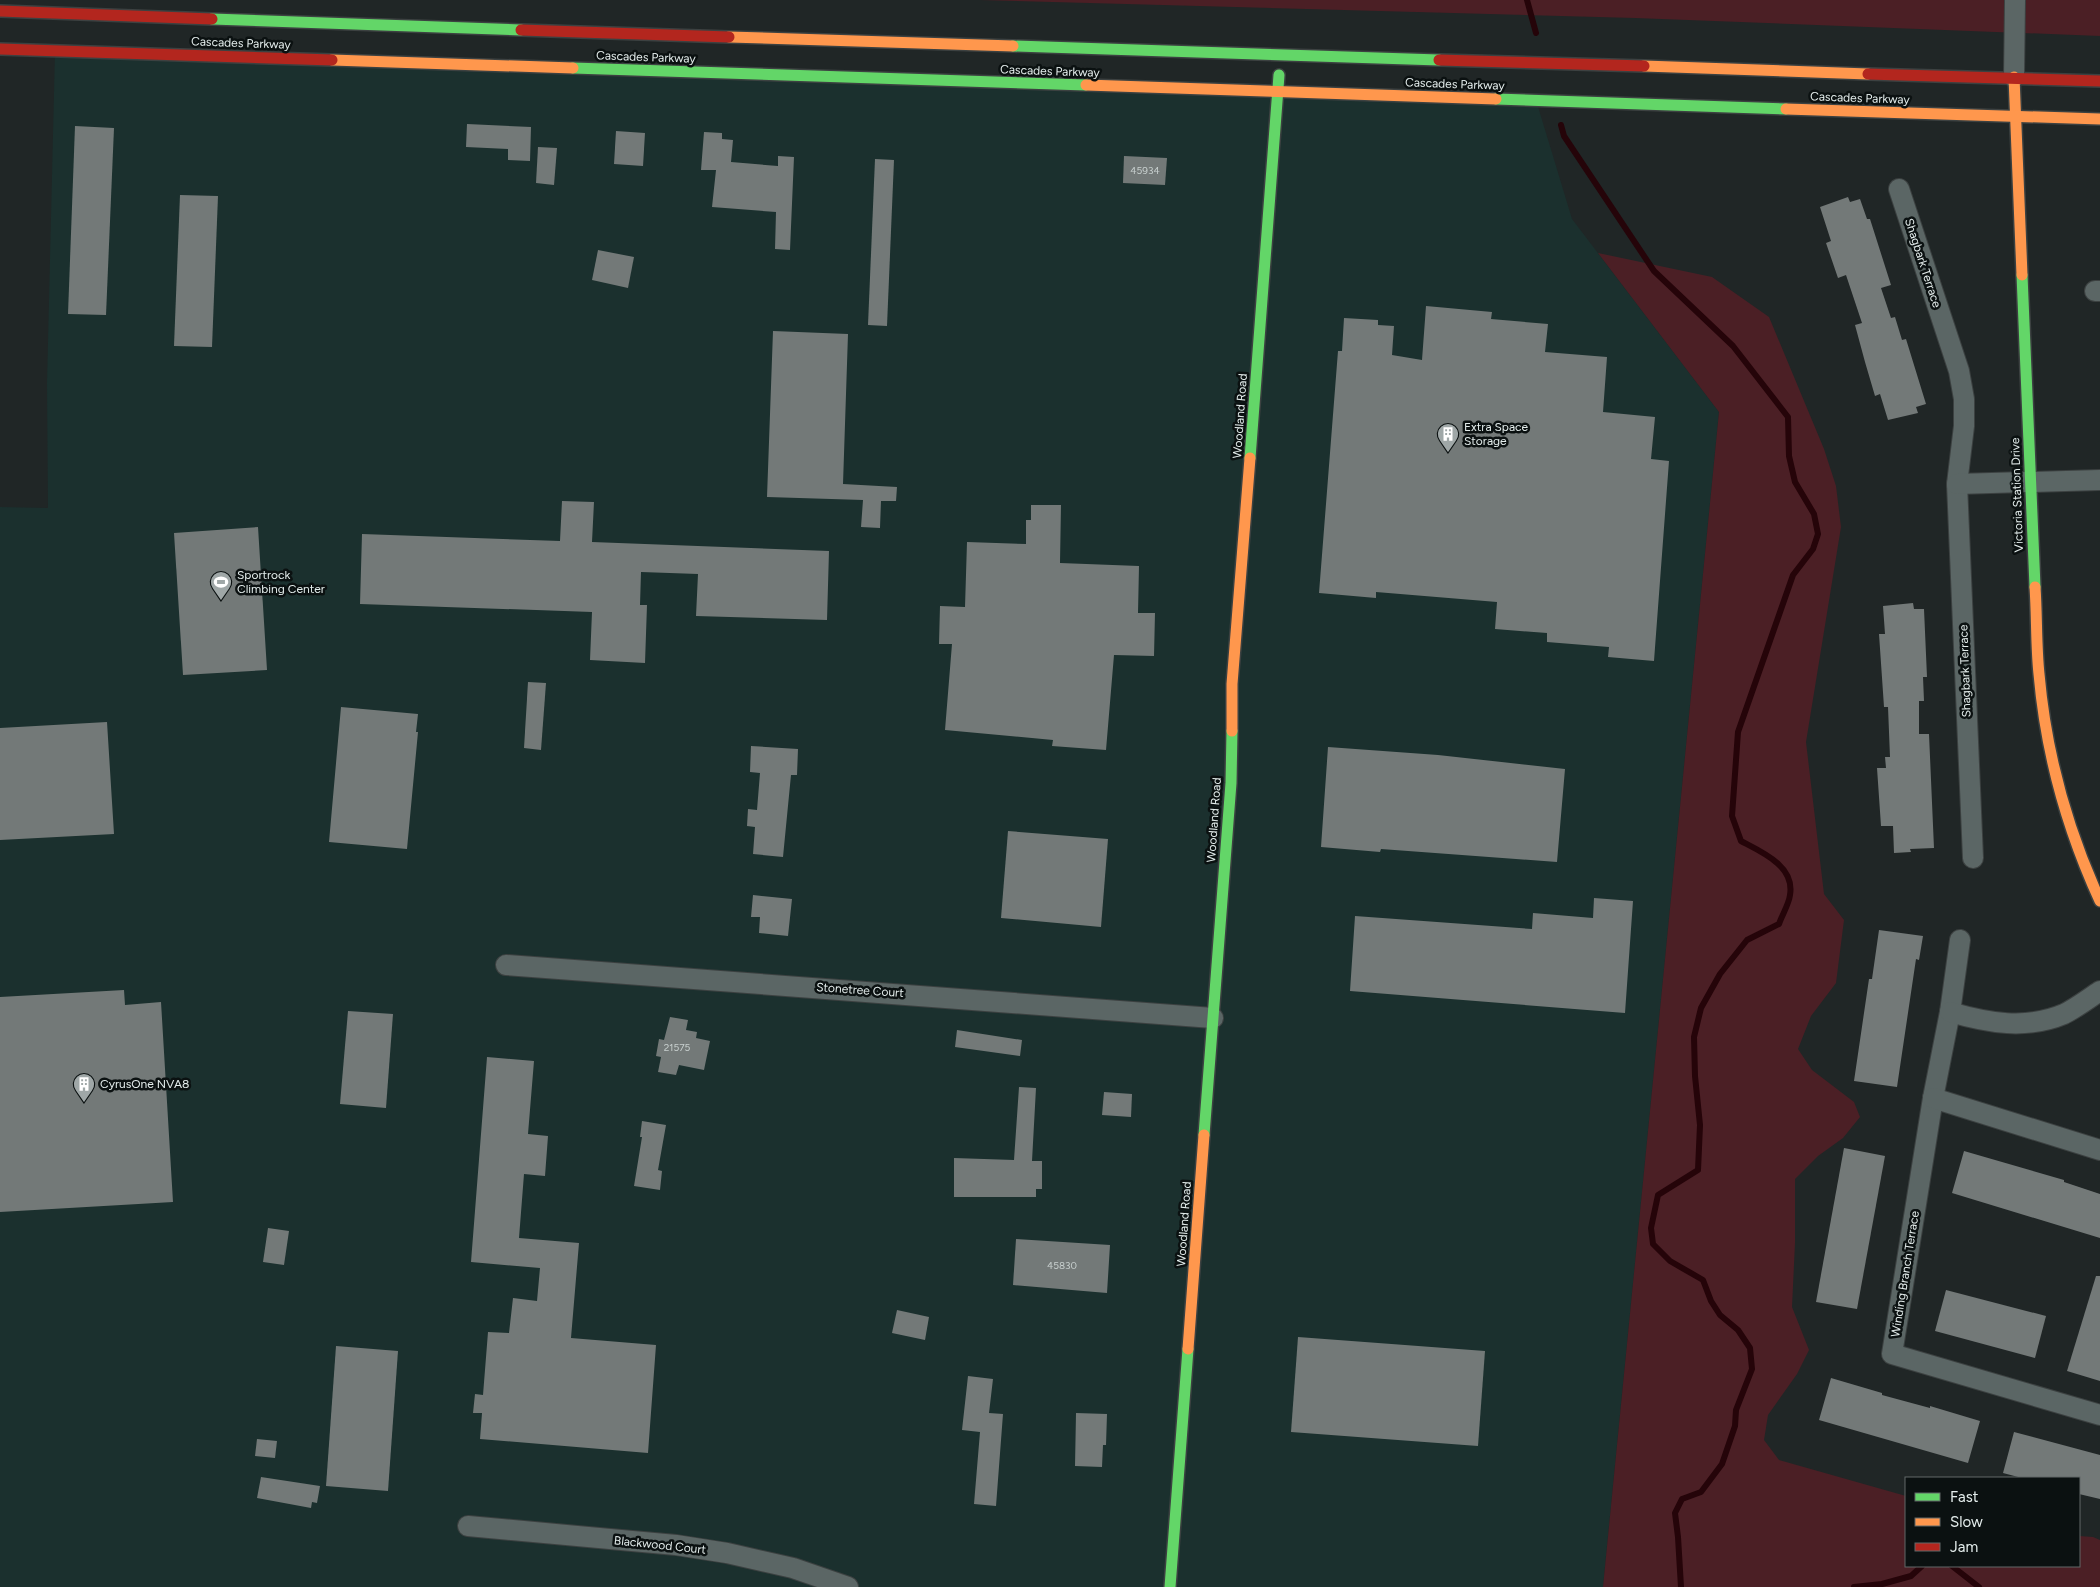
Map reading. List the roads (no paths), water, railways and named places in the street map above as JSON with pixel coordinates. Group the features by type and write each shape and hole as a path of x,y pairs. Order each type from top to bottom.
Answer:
{"main road":[{"name":"Cascades Parkway","path":"0,11 2100,81"},
{"name":"Cascades Parkway","path":"0,49 2100,120"},
{"name":"Woodland Road","path":"1170,1587 1231,783 1232,684 1280,55"},
{"name":"Victoria Station Drive","path":"2014,78 2039,673 2045,728 2056,783 2068,824 2088,877 2100,901"}],"street":[{"path":"2014,78 2015,0"},
{"name":"Shagbark Terrace","path":"1899,189 1958,371 1964,399 1964,426 1957,484 1973,858"},
{"path":"1957,484 2100,480"},
{"name":"Winding Branch Terrace","path":"1960,940 1950,1012 1933,1098 1892,1354 2100,1415"},
{"name":"Stonetree Court","path":"506,965 1213,1018"},
{"path":"1950,1012 1978,1020 2010,1025 2043,1022 2066,1013 2100,992"},
{"path":"1933,1098 2100,1150"},
{"name":"Blackwood Court","path":"468,1526 676,1545 727,1552 793,1568 848,1587"}],"waterway":[{"path":"1527,0 1536,33"},
{"path":"1561,125 1564,136 1654,271 1733,346 1788,417 1789,456 1795,482 1814,514 1818,534 1813,549 1793,575 1738,732 1732,816 1741,841 1767,855 1782,868 1790,885 1790,895 1779,924 1747,940 1720,974 1701,1008 1694,1037 1695,1076 1700,1125 1698,1170 1658,1195 1651,1228 1653,1244 1670,1261 1703,1280 1711,1301 1720,1315 1738,1330 1750,1348 1752,1369 1736,1410 1735,1426 1722,1464 1701,1492 1682,1499 1675,1513 1681,1587"},
{"path":"1854,1587 1882,1584 1911,1576 1921,1567"},
{"path":"1953,1567 1979,1587"}],"place":[{"name":"Extra Space Storage","path":"1448,453"},
{"name":"Sportrock Climbing Center","path":"221,601"},
{"name":"CyrusOne NVA8","path":"84,1103"}]}
